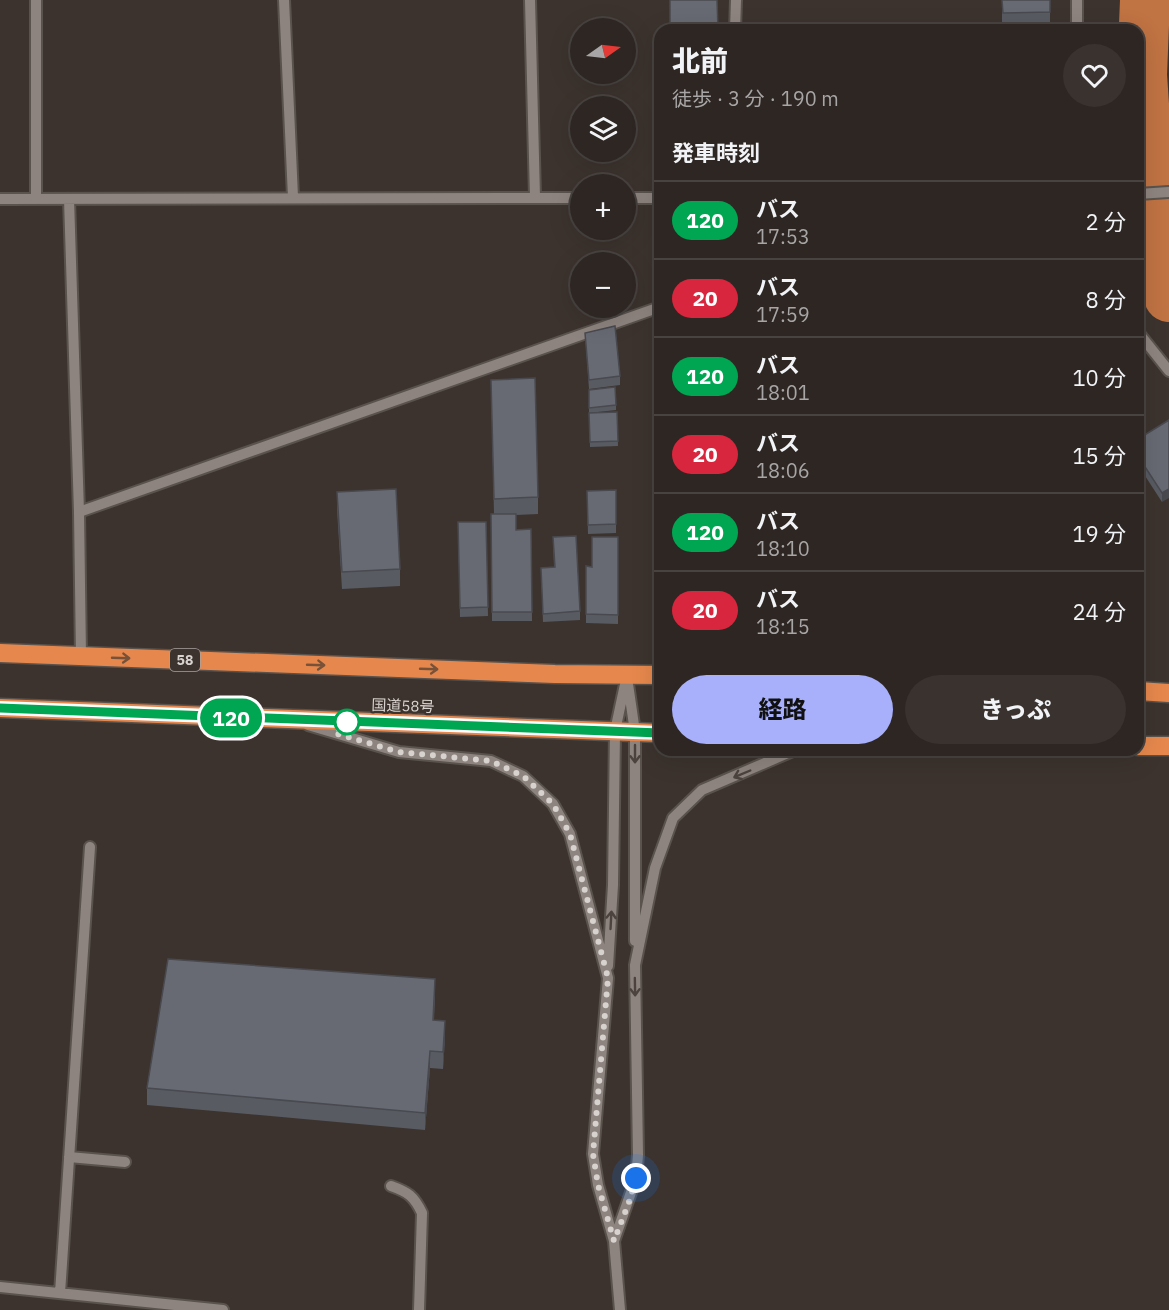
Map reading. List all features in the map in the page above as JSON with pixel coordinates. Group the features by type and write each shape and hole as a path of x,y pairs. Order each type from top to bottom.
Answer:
{"highway":[{"name":"58","path":"0,653 654,675"},
{"path":"1144,691 1169,693"},
{"name":"国道58号","path":"0,708 654,733"},
{"path":"1144,746 1169,746"}],"street":[{"path":"36,0 36,199"},
{"path":"284,0 292,197"},
{"path":"530,0 535,197"},
{"path":"735,24 736,0"},
{"path":"1077,0 1077,24"},
{"path":"1144,194 1169,192"},
{"path":"0,199 570,198"},
{"path":"636,198 654,198"},
{"path":"69,199 81,657"},
{"path":"79,512 580,333 654,309"},
{"path":"1144,340 1169,371"},
{"path":"620,1310 614,1241 598,1185 593,1154 608,978 613,885 615,731 627,675"},
{"path":"614,1241 636,1178 638,1155 635,732 627,675"},
{"path":"291,720 399,752 491,761 523,776 553,804 570,834 608,978"},
{"path":"635,965 655,868 673,818 702,790 781,756"},
{"path":"60,1293 90,847"},
{"path":"69,1157 125,1162"},
{"path":"391,1186 406,1191 417,1202 422,1212 419,1310"},
{"path":"0,1287 177,1308 223,1310"}],"building":[{"path":"670,0 717,0 718,24 670,24"},
{"path":"1002,0 1050,0 1050,12 1003,13"},
{"path":"615,326 620,376 589,380 585,333"},
{"path":"535,378 538,497 494,499 491,380"},
{"path":"615,387 616,405 589,408 589,390"},
{"path":"617,412 618,441 590,442 589,413"},
{"path":"1169,420 1169,489 1162,493 1144,465 1144,435"},
{"path":"396,489 400,569 342,572 337,492"},
{"path":"616,490 616,524 588,525 587,491"},
{"path":"491,514 516,514 516,530 531,529 532,612 492,612"},
{"path":"458,522 486,522 488,607 460,608"},
{"path":"576,536 580,611 543,614 541,568 555,567 553,537"},
{"path":"592,537 618,537 618,615 586,614 586,566 592,567"},
{"path":"168,959 435,979 433,1020 445,1021 443,1052 430,1051 425,1113 147,1088"}],"waterway":[{"path":"1144,25 1145,0"},
{"path":"1144,104 1153,236 1169,297"}],"bus line":[{"name":"120","path":"0,708 654,733"}],"route":[{"path":"347,722 334,733 399,752 491,761 523,776 553,804 570,834 608,978 593,1154 598,1185 614,1241 636,1178"}]}
